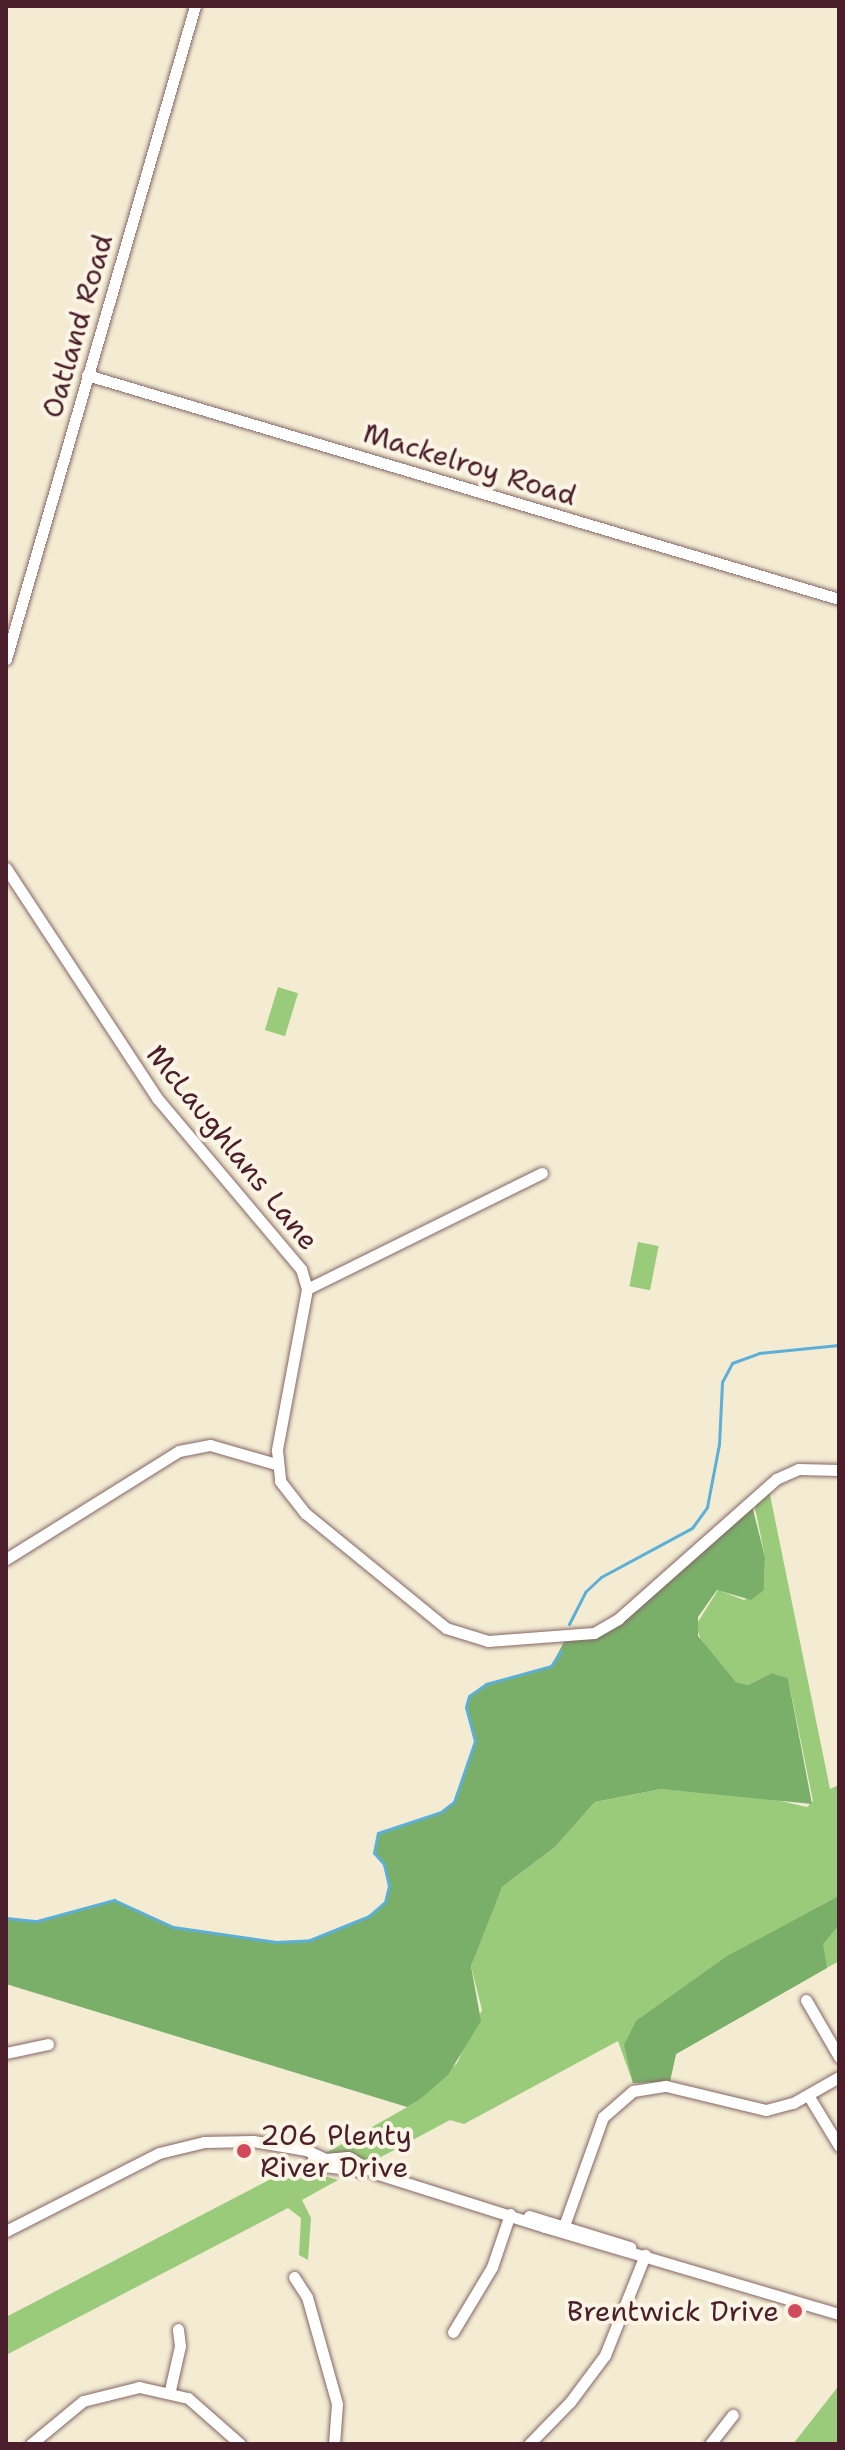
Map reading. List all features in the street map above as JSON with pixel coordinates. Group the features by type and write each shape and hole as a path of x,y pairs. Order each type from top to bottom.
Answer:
{"street":[{"name":"Oatland Road","path":"6,659 195,6"},
{"name":"Mackelroy Road","path":"87,375 839,599"},
{"name":"McLaughlans Lane","path":"6,868 157,1098 294,1257 307,1289 276,1464"},
{"path":"307,1289 542,1173"},
{"path":"6,1559 179,1451 210,1445 276,1464 280,1481 305,1513 446,1628 488,1641 582,1636 607,1627 776,1479 798,1469 839,1470"},
{"path":"806,2000 839,2057"},
{"path":"6,2053 48,2044"},
{"path":"569,2228 603,2117 616,2102 639,2088 666,2086 754,2110 777,2108 839,2077"},
{"path":"808,2095 839,2146"},
{"path":"6,2231 171,2149 237,2140 295,2148 325,2159 348,2157 378,2174 510,2214 569,2228 645,2255 839,2314"},
{"path":"453,2332 488,2277 510,2214"},
{"path":"529,2444 570,2402 605,2355 645,2255"},
{"path":"294,2277 307,2297 337,2404 334,2444"},
{"path":"170,2390 180,2346 178,2329"},
{"path":"31,2444 68,2409 100,2393 139,2387 170,2390 204,2410 240,2444"},
{"path":"710,2444 733,2415"}],"green space":[{"path":"278,987 298,993 285,1036 265,1030"},
{"path":"638,1242 659,1246 650,1290 629,1286"},
{"path":"769,1490 830,1789 839,1785 839,1961 676,2054 670,2081 633,2083 618,2041 464,2124 450,2120 366,2165 326,2153 418,2101 457,2063 482,2010 471,1966 492,1904 502,1887 555,1847 595,1802 661,1789 763,1797 807,1807 813,1801 788,1678 772,1673 748,1685 736,1682 701,1641 696,1625 718,1590 744,1600 764,1590 765,1557 754,1503"},
{"path":"752,1506 765,1557 764,1590 751,1600 717,1590 698,1617 698,1636 736,1682 748,1685 772,1673 788,1678 812,1804 661,1789 595,1802 555,1847 502,1887 471,1966 481,2021 448,2075 418,2101 407,2107 6,1984 6,1918 37,1921 114,1900 173,1927 276,1942 310,1940 369,1916 385,1902 389,1886 384,1864 374,1853 378,1833 441,1812 454,1802 475,1741 466,1707 469,1696 486,1684 551,1666 564,1642 611,1630"},
{"path":"839,1896 839,1925 823,1944 827,1968 676,2054 670,2081 633,2083 624,2045 636,2021 727,1956"},
{"path":"294,2167 338,2180 302,2200 311,2218 308,2260 299,2255 301,2218 288,2208 6,2355 6,2317"},
{"path":"837,2388 839,2444 793,2444"}],"waterway":[{"path":"569,1624 585,1592 601,1577 692,1528 707,1507 719,1444 722,1382 732,1363 759,1353 839,1345"},
{"path":"6,1918 37,1921 114,1900 173,1927 276,1942 310,1940 369,1916 385,1902 389,1886 384,1864 374,1853 378,1833 441,1812 454,1802 475,1741 466,1707 469,1696 486,1684 551,1666 561,1651"}],"place":[{"name":"206 Plenty River Drive","path":"244,2151"},
{"name":"Brentwick Drive","path":"795,2311"}]}
